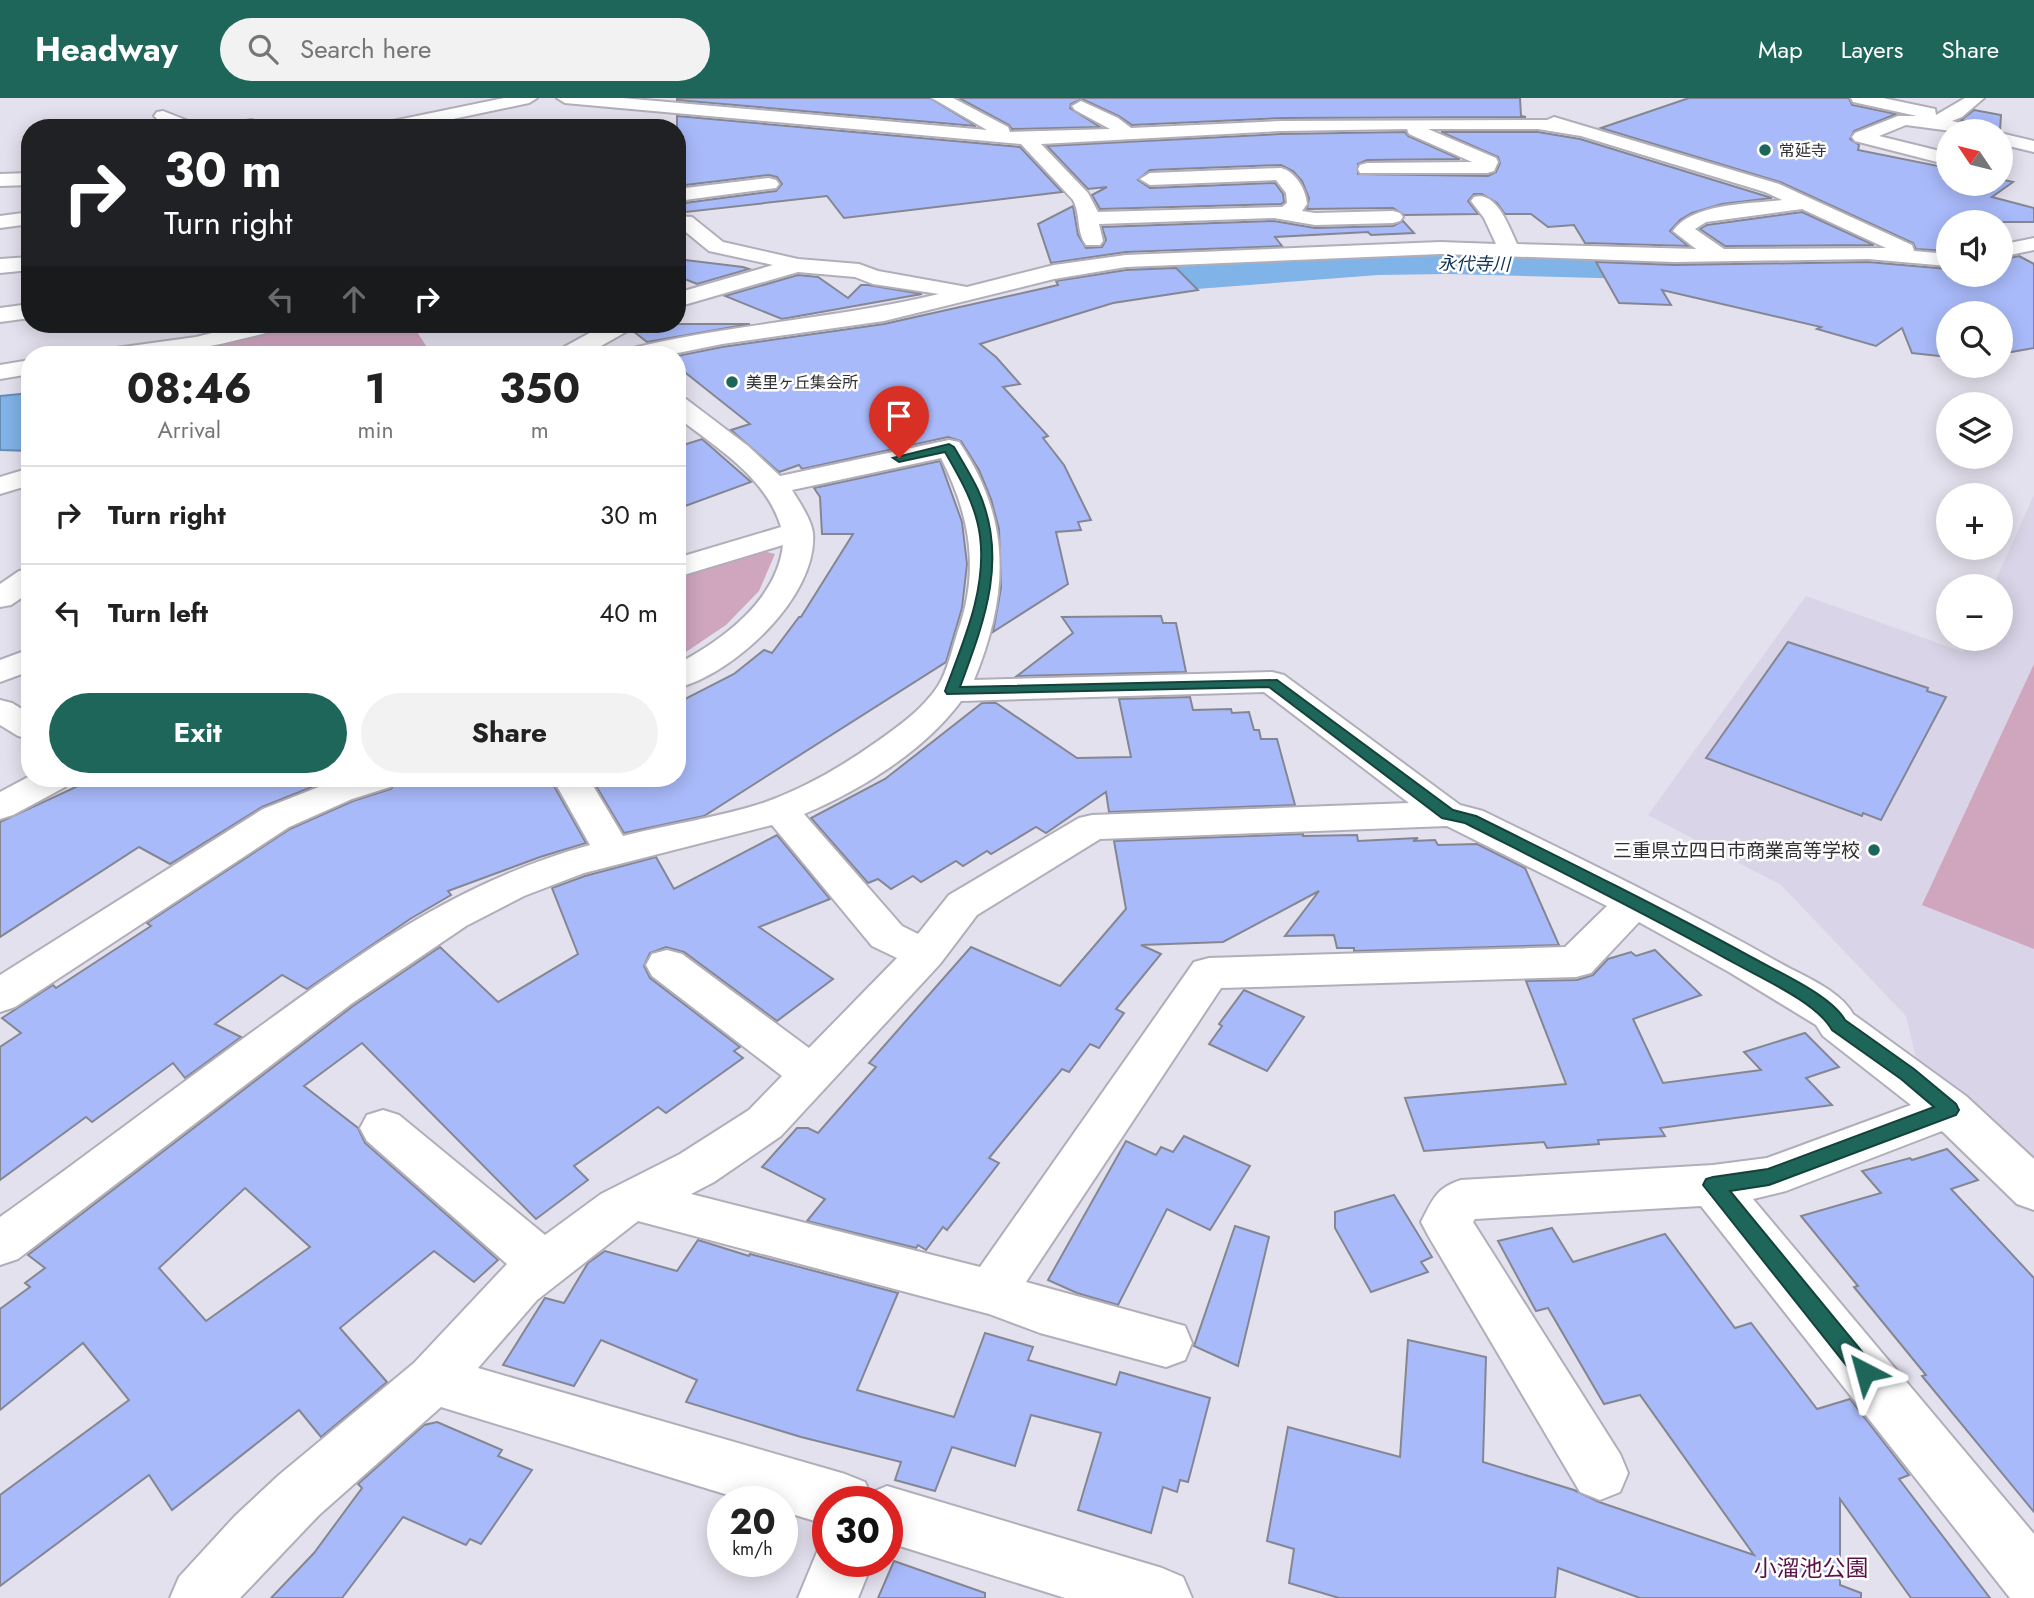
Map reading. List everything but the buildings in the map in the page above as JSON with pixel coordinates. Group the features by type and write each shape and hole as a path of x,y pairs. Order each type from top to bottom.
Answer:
{"street":[{"path":"425,119 529,98"},
{"path":"565,98 1021,138 1127,134 1199,125 1538,124 1579,131"},
{"path":"940,98 1021,138 1081,197 1088,209 1091,238 1105,263"},
{"path":"1859,98 1940,119 1976,98"},
{"path":"639,119 665,106"},
{"path":"1081,106 1112,122 1127,134"},
{"path":"401,107 434,117"},
{"path":"1517,108 1579,131 1772,188 1920,256"},
{"path":"163,116 170,119"},
{"path":"1936,119 1904,120 1861,138 1936,156"},
{"path":"1367,169 1487,166 1489,162 1401,124"},
{"path":"1199,125 1234,175"},
{"path":"883,144 897,128"},
{"path":"2013,142 2034,147"},
{"path":"1150,179 1281,174 1296,192 1297,204 1289,212"},
{"path":"0,180 21,179"},
{"path":"686,194 769,184"},
{"path":"1481,201 1494,217 1510,251"},
{"path":"1719,255 1683,232 1688,224 1701,217 1807,203"},
{"path":"1088,218 1289,212 1315,219 1393,217"},
{"path":"0,222 21,219"},
{"path":"686,222 716,247 798,265 859,271 873,278 944,286 969,294"},
{"path":"2013,248 2034,244"},
{"path":"675,346 712,338 884,314 1054,272 1105,263 1401,248 1569,254 1849,252 1936,257"},
{"path":"0,266 21,264"},
{"path":"686,297 769,271 798,265"},
{"path":"0,315 21,312"},
{"path":"584,346 607,333"},
{"path":"148,346 191,334"},
{"path":"0,372 21,369"},
{"path":"686,411 755,467 774,486 791,510 799,531 797,555 788,583 776,602 741,637 686,672"},
{"path":"0,1244 248,1057 415,938 456,913 524,881 613,851 780,810 864,767 924,722 952,691 979,616 986,552 986,536 978,506 949,447 774,486"},
{"path":"0,486 21,479"},
{"path":"686,565 799,531"},
{"path":"686,544 706,559"},
{"path":"0,597 21,584"},
{"path":"0,672 21,663"},
{"path":"952,691 1272,682 1447,814"},
{"path":"0,710 21,723"},
{"path":"0,807 37,787"},
{"path":"0,996 276,818 352,787"},
{"path":"575,787 613,851"},
{"path":"780,810 887,936 925,954"},
{"path":"200,1598 299,1495 433,1380 519,1284 618,1208 697,1168 765,1123 925,954 963,905 1092,827 1447,814 1470,820 1746,961 1832,1014 1838,1025 1908,1074 1950,1110 1994,1149 2034,1190"},
{"path":"991,1292 1209,973 1576,962 1634,903"},
{"path":"667,965 813,1075"},
{"path":"1600,1473 1446,1222 1461,1200 1713,1185 1769,1177 1950,1110"},
{"path":"383,1128 544,1265"},
{"path":"1713,1185 2034,1580"},
{"path":"635,1200 991,1292 1040,1310 1166,1343"},
{"path":"433,1380 812,1492"},
{"path":"903,1519 1162,1598"},
{"path":"828,1598 837,1577"}],"shaded area":[{"path":"258,333 418,333 426,346 209,346"},
{"name":"三重県立四日市商業高等学校","path":"2034,495 2034,1166 1917,1063 1906,1016 1781,885 1648,815 1806,596 1936,642 1936,651 2013,651 2013,574 1998,574 2005,560 2013,560 2013,542"},
{"path":"759,550 775,554 759,591 726,625 686,652 686,573"},
{"path":"2034,664 2034,949 1922,905"}],"water":[{"path":"21,394 21,451 0,450 0,396"}],"waterway":[{"name":"永代寺川","path":"1077,294 1157,278 1378,262 1449,261 1708,268"},
{"name":"永代寺川","path":"2013,282 2034,284"}],"place":[{"name":"常延寺","path":"1765,150"},
{"name":"美里ヶ丘集会所","path":"732,382"},
{"name":"三重県立四日市商業高等学校","path":"1874,850"}],"route":[{"path":"899,458 949,447 973,491 986,536 986,574 979,616 975,634 952,691 1272,682 1447,814 1470,820 1650,909 1781,981 1832,1014 1838,1025 1908,1074 1950,1110 1769,1177 1713,1185 1865,1372"}],"park label":[{"name":"小溜池公園","path":"1811,1568"}]}
